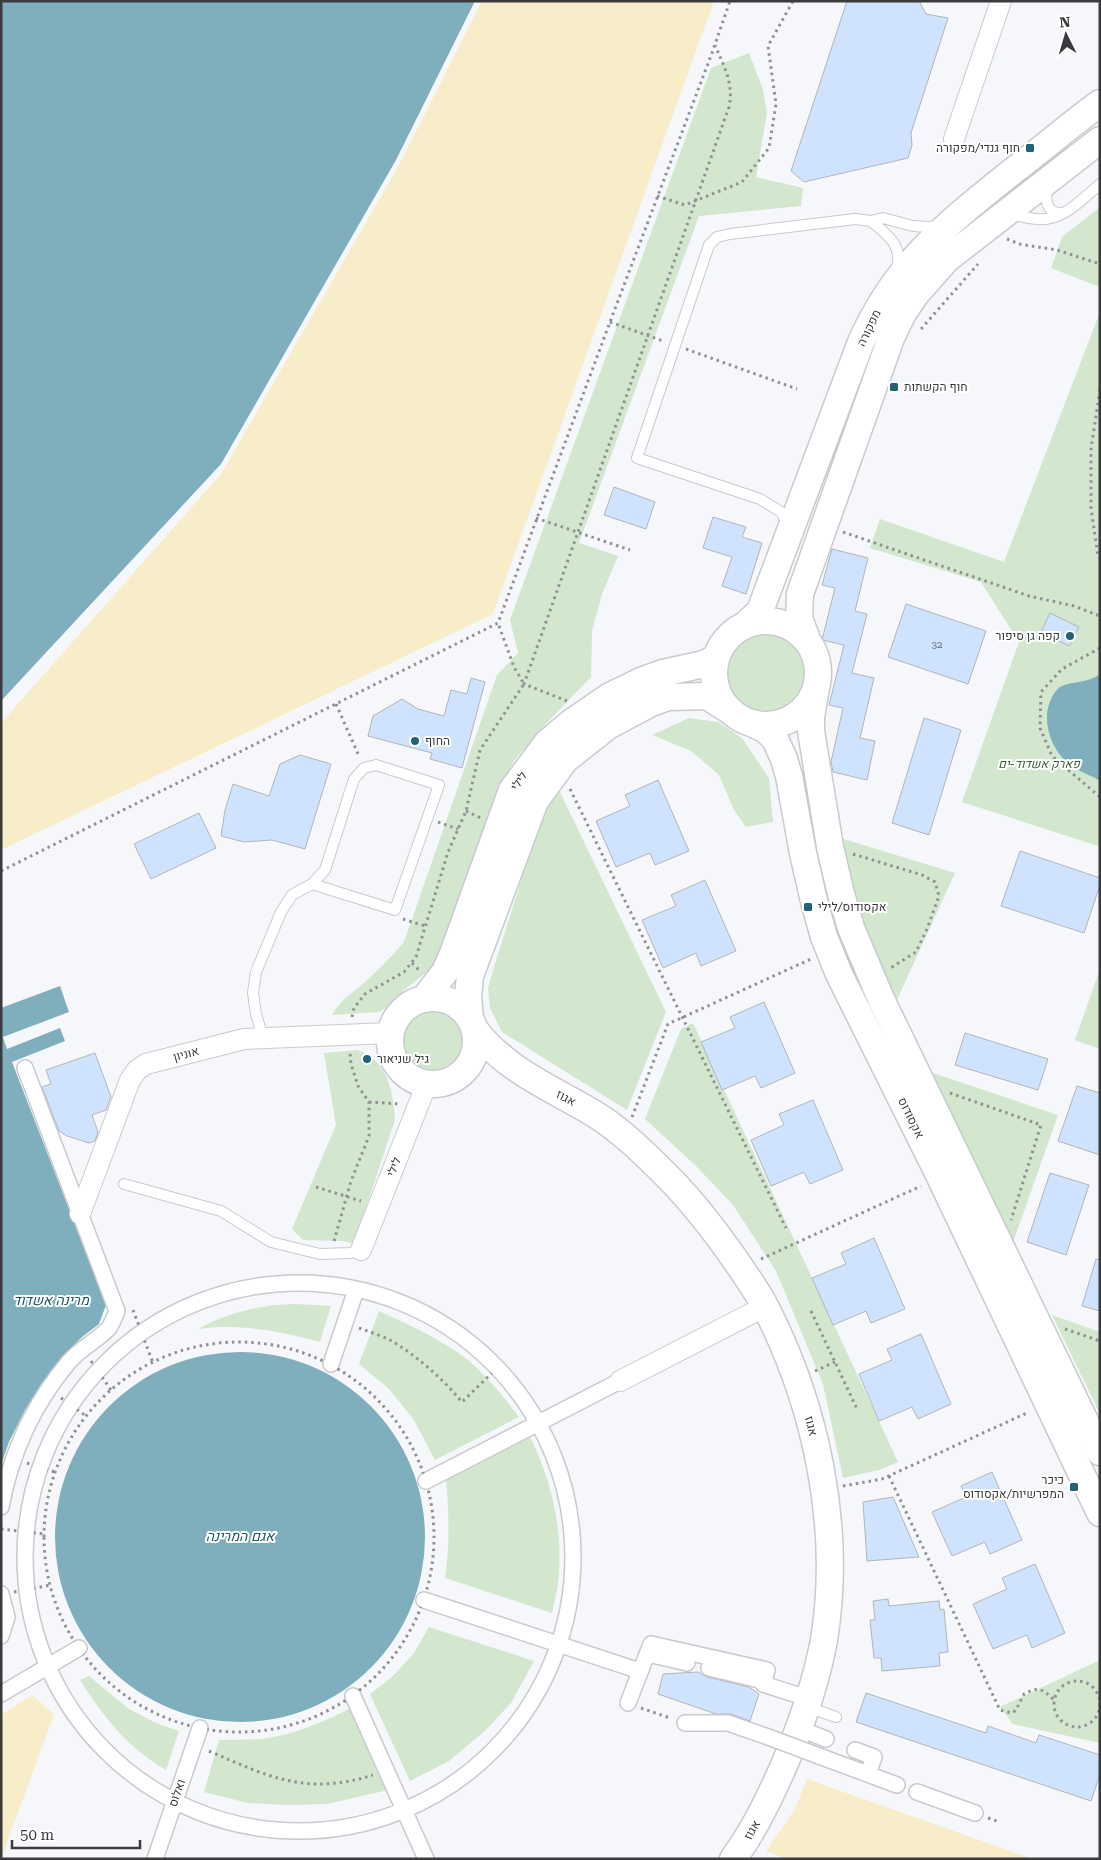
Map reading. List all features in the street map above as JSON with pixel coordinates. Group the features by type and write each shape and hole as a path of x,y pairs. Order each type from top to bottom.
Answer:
{"street":[{"path":"954,139 1002,1"},
{"name":"מפקורה","path":"744,626 760,611 861,342 871,321 894,283 946,225 1100,103"},
{"name":"מפקורה","path":"808,642 799,618 800,594 891,338 903,313 916,294 947,259 1100,140"},
{"path":"761,621 779,622 795,630 808,642 816,656 818,672 816,687 809,702 798,715 782,722 766,725 740,717 722,701 716,687 714,673 716,658 722,645 732,634 744,626 761,621"},
{"name":"לילי","path":"424,998 445,972 454,951 512,790 547,743 585,712 610,696 663,673 704,664 716,658"},
{"name":"אקסודוס","path":"816,687 810,731 830,847 851,928 872,979 1100,1452"},
{"name":"לילי","path":"473,1025 468,996 470,976 535,801 558,769 572,754 608,726 652,703 668,698 706,696 740,717"},
{"name":"אקסודוס","path":"740,717 766,730 775,739 789,776 802,853 830,950 857,1012 940,1177 1100,1513"},
{"path":"424,998 437,998 450,1001 462,1008 473,1025 476,1044 474,1056 468,1066 459,1075 449,1081 438,1083 422,1095 416,1080 404,1072 395,1061 391,1047 391,1033 395,1021 402,1011 412,1003 424,998"},
{"name":"אגוז","path":"473,1025 488,1047 536,1082 595,1114 624,1137 664,1173 688,1199 720,1238 766,1306 807,1410 824,1490 829,1543 828,1594 824,1639 806,1712 769,1799 746,1841 733,1859"},
{"name":"אוניון","path":"80,1214 130,1080 137,1070 146,1064 244,1039 391,1033"},
{"path":"1,1507 13,1458 35,1409 69,1361 109,1327 117,1311 25,1068"},
{"name":"אגוז","path":"459,1075 490,1072 512,1074 536,1082"},
{"name":"לילי","path":"361,1250 422,1095"},
{"path":"298,1282 334,1284 356,1290 419,1314 457,1335 497,1368 513,1388 536,1424 558,1465 568,1499 574,1558 572,1592 565,1625 549,1670 518,1725 493,1751 467,1775 438,1794 404,1811 372,1822 336,1829 300,1831 263,1829 229,1821 174,1802 134,1775 104,1748 82,1721 52,1664 29,1589 25,1561 26,1499 35,1465 68,1403 84,1384 115,1356 170,1319 200,1303 262,1286 298,1282"},
{"path":"331,1364 356,1290"},
{"path":"426,1481 766,1306"},
{"path":"1,1594 7,1617 1,1636"},
{"path":"424,1600 640,1671"},
{"path":"628,1703 651,1644 768,1670 763,1684 806,1712 826,1739"},
{"path":"1,1694 79,1648"},
{"path":"647,1654 687,1663"},
{"path":"709,1668 764,1681"},
{"path":"353,1696 426,1859"},
{"path":"685,1723 728,1723 897,1785"},
{"name":"ואלוס","path":"155,1859 200,1728"},
{"path":"855,1750 874,1757 868,1774"},
{"path":"917,1792 975,1813"}],"lane":[{"path":"1048,180 1047,204 1051,211 1058,214 1064,213"},
{"path":"1005,213 1038,220 1049,220 1064,213 1100,184"},
{"path":"791,530 781,512 760,499 637,458 709,245 717,237 730,234 855,219 871,220 883,218 929,228 946,225"},
{"path":"871,220 888,234 897,246 898,264 894,283"},
{"path":"263,1038 256,1014 253,993 256,972 281,912 292,895 312,884 325,870 354,779 364,768 376,765 439,785 395,910 312,884"},
{"path":"124,1184 220,1211 271,1242 320,1254 350,1253 361,1250"},
{"path":"806,1712 836,1717"}],"path":[{"path":"574,698 567,701 524,684 514,667 498,623 730,1"},
{"path":"657,196 685,206 742,182 769,148 776,104 768,46 793,1"},
{"path":"332,1254 334,1238 351,1181 369,1136 369,1102 358,1086 351,1064 350,1034 354,1008 365,994 404,972 416,957 448,852 466,812 480,750 524,684 731,96 730,83 715,45"},
{"path":"984,230 1019,244 1058,250 1100,264"},
{"path":"919,331 982,259"},
{"path":"610,322 798,389"},
{"path":"1100,390 1091,449 1091,508 1100,559"},
{"path":"536,518 578,534 630,550"},
{"path":"824,525 1029,596 1074,606 1100,616"},
{"path":"1,871 498,623"},
{"path":"1100,648 1062,669 1041,692 1040,728 1052,756 1100,797"},
{"path":"336,704 364,768"},
{"path":"558,769 576,799 786,1228"},
{"path":"442,823 458,829"},
{"path":"830,847 922,875 935,882 939,896 916,952 872,979"},
{"path":"395,910 399,917 425,926"},
{"path":"624,1137 668,1024 830,950"},
{"path":"922,1084 1041,1125 1002,1249"},
{"path":"369,1102 422,1095"},
{"path":"316,1187 379,1206"},
{"path":"741,1268 906,1192"},
{"path":"811,1311 856,1409"},
{"path":"1036,1319 1100,1341"},
{"path":"345,1322 390,1341 446,1383 462,1402 497,1368"},
{"path":"227,1342 256,1342 286,1346 331,1364 355,1379 379,1399 397,1422 414,1451 434,1506 436,1537 432,1568 424,1600 414,1624 400,1650 381,1672 353,1696 331,1709 308,1719 258,1731 226,1732 200,1728 150,1711 126,1696 103,1678 85,1657 66,1626 54,1599 46,1560 45,1509 55,1472 75,1431 99,1401 132,1374 171,1355 199,1346 227,1342"},
{"path":"68,1403 86,1416"},
{"path":"824,1490 882,1479 1048,1404"},
{"path":"35,1465 55,1472"},
{"path":"889,1476 1000,1710 1008,1714 1012,1713 1016,1710 1024,1694 1035,1689 1045,1691 1054,1700"},
{"path":"1,1529 44,1534"},
{"path":"16,1600 14,1592 51,1585"},
{"path":"1074,1682 1087,1684 1098,1694 1098,1716 1088,1724 1069,1726 1058,1718 1055,1713 1054,1700 1061,1688 1074,1682"},
{"path":"628,1703 685,1723"},
{"path":"194,1744 256,1771 287,1781 316,1785 343,1783 386,1771"}],"green space":[{"path":"749,53 763,90 767,113 756,177 803,188 801,206 699,216 579,543 618,556 602,594 592,631 591,677 542,728 514,761 495,796 439,959 431,969 404,990 389,1006 379,1012 332,1015 343,1001 365,982 404,942 497,675 518,653 510,620 711,68"},
{"path":"1100,207 1100,287 1051,268 1062,237"},
{"name":"פארק אשדוד-ים","path":"1100,312 1100,849 1098,846 962,802 1019,642 981,582 870,548 880,519 1004,562"},
{"path":"766,630 782,633 790,637 802,649 806,657 809,673 806,689 802,697 790,709 782,713 766,716 750,713 742,709 730,697 726,689 723,673 726,657 730,649 742,637 750,633"},
{"path":"689,718 718,722 742,738 769,778 773,822 746,827 734,810 719,775 691,751 652,735"},
{"path":"557,786 666,1012 627,1110 502,1032 490,1008 488,988 495,964 544,807"},
{"path":"837,837 955,873 895,1004 860,933"},
{"path":"1100,969 1100,1049 1075,1040"},
{"path":"433,1005 447,1008 459,1015 466,1027 469,1041 466,1055 459,1067 447,1074 433,1077 419,1074 407,1067 400,1055 397,1041 400,1027 407,1015 419,1008"},
{"path":"693,1023 898,1462 879,1470 843,1478 823,1384 776,1271 733,1205 696,1166 645,1119 681,1029"},
{"path":"357,1050 376,1061 387,1078 393,1098 395,1120 354,1244 342,1241 303,1240 292,1229 336,1125 324,1053"},
{"path":"924,1070 1058,1115 1010,1251"},
{"path":"295,1304 331,1306 320,1342 290,1334 259,1329 213,1327 198,1329 221,1318 245,1310"},
{"path":"379,1311 412,1326 454,1350 472,1363 519,1417 435,1460 414,1420 389,1389 359,1364"},
{"path":"1052,1315 1100,1332 1100,1414"},
{"path":"530,1437 550,1489 558,1526 558,1587 552,1613 445,1578 448,1553 446,1479"},
{"path":"429,1627 534,1661 511,1703 486,1730 449,1761 410,1781 370,1694 391,1678 414,1653"},
{"path":"1100,1660 1100,1743 1013,1724 1000,1707"},
{"path":"89,1676 129,1709 156,1723 179,1731 166,1770 139,1751 117,1731 80,1680"},
{"path":"351,1708 388,1790 327,1804 289,1805 248,1803 204,1792 219,1740 274,1737 319,1723"}],"sand":[{"path":"482,1 714,1 493,614 1,850 1,723 221,474 399,165"},
{"path":"32,1695 54,1714 1,1859 1,1715"},
{"path":"807,1779 1033,1859 786,1859 766,1851 795,1809"}],"water":[{"path":"1,1 475,1 396,160 221,464 1,701"},
{"path":"1100,674 1100,781 1076,769 1058,753 1048,730 1047,714 1051,699 1060,687"},
{"name":"מרינה אשדוד","path":"60,986 69,1012 3,1037 7,1049 60,1028 65,1041 12,1062 106,1305 99,1324 82,1337 63,1356 42,1383 25,1410 9,1442 1,1465 1,1008"},
{"name":"אגם המרינה","path":"222,1352 258,1352 294,1360 327,1373 358,1394 383,1419 404,1450 411,1466 422,1501 425,1537 422,1573 404,1624 383,1655 358,1680 327,1701 294,1714 258,1722 222,1722 186,1714 153,1701 122,1680 97,1655 76,1624 63,1591 55,1555 55,1519 63,1483 76,1450 97,1419 122,1394 153,1373 186,1360"}],"building":[{"path":"847,1 919,1 926,14 948,18 911,133 912,145 908,158 804,182 791,171"},
{"path":"614,487 655,502 646,529 604,515"},
{"path":"713,517 746,527 742,537 762,543 746,594 722,586 732,557 703,548"},
{"path":"832,549 868,558 855,611 867,614 852,673 874,678 860,738 875,741 867,780 833,772 831,762 843,708 829,705 844,645 822,640 835,588 822,585"},
{"path":"906,604 986,631 968,684 888,657"},
{"path":"1050,613 1079,627 1069,646 1041,632"},
{"path":"471,678 485,682 462,768 430,759 432,753 368,736 373,716 402,699 418,709 444,716 451,690 467,694"},
{"path":"924,718 961,730 929,835 892,823"},
{"path":"300,755 331,764 305,849 272,840 244,842 221,836 225,810 233,784 269,796 280,764"},
{"path":"658,780 689,851 655,865 650,853 616,867 596,821 630,806 625,795"},
{"path":"199,813 216,848 151,879 134,844"},
{"path":"1020,851 1100,878 1100,885 1084,933 1001,906"},
{"path":"705,880 736,951 701,966 696,953 663,968 642,920 676,906 671,895"},
{"path":"764,1002 795,1073 761,1088 755,1076 722,1090 701,1042 735,1028 730,1017"},
{"path":"965,1033 1048,1059 1038,1090 955,1065"},
{"path":"95,1053 111,1097 106,1110 92,1115 98,1132 95,1141 89,1143 67,1136 59,1131 42,1087 51,1084 46,1070"},
{"path":"1077,1086 1100,1093 1100,1155 1058,1141"},
{"path":"813,1100 843,1170 810,1184 804,1172 771,1186 751,1140 784,1125 779,1114"},
{"path":"1050,1173 1089,1185 1066,1255 1027,1242"},
{"path":"874,1238 905,1309 871,1323 866,1311 833,1325 812,1278 846,1264 841,1253"},
{"path":"1096,1259 1100,1260 1100,1311 1082,1306"},
{"path":"921,1334 951,1404 918,1419 912,1407 879,1421 859,1374 892,1360 887,1349"},
{"path":"992,1472 1022,1540 990,1554 985,1542 952,1556 932,1512 966,1497 961,1486"},
{"path":"893,1497 919,1557 867,1561 863,1502"},
{"path":"1035,1564 1065,1633 1032,1648 1027,1635 993,1649 973,1604 1007,1589 1002,1578"},
{"path":"888,1599 889,1606 939,1601 940,1610 944,1609 948,1652 939,1653 940,1666 882,1671 881,1658 874,1658 870,1620 875,1620 873,1601"},
{"path":"698,1672 707,1677 749,1687 759,1694 750,1721 731,1714 716,1714 658,1694 663,1674"},
{"path":"866,1693 986,1733 988,1726 1036,1743 1039,1735 1100,1755 1100,1774 1091,1801 856,1722"}],"place":[{"name":"חוף גנדי/מפקורה","path":"1030,148"},
{"name":"חוף הקשתות","path":"894,387"},
{"name":"קפה גן סיפור","path":"1070,636"},
{"name":"החוף","path":"415,741"},
{"name":"אקסודוס/לילי","path":"808,907"},
{"name":"גיל שניאור","path":"367,1059"},
{"name":"כיכר המפרשיות/אקסודוס","path":"1074,1487"}]}
